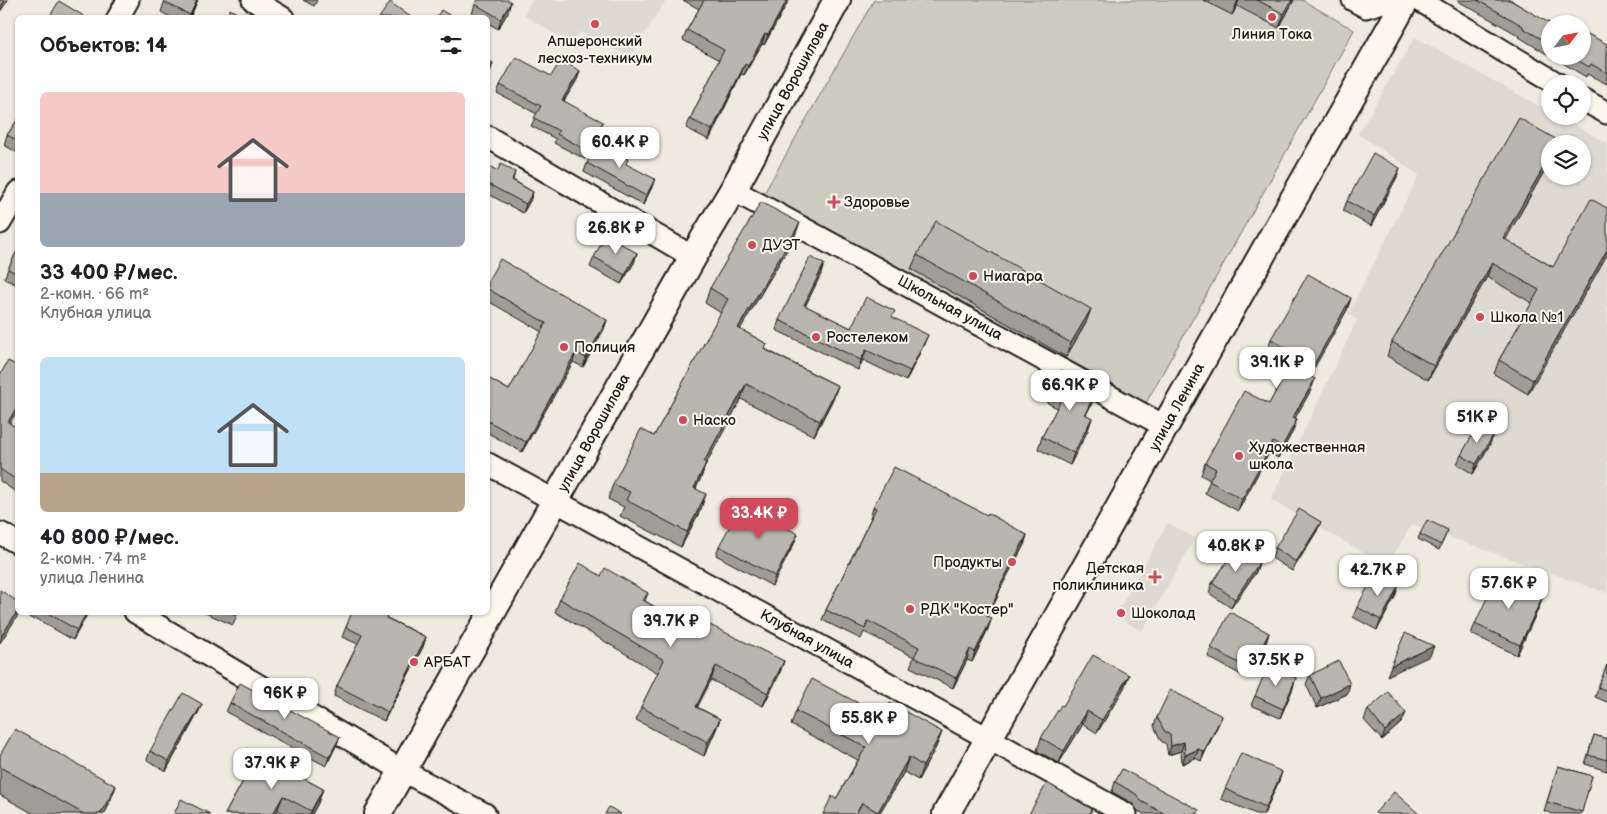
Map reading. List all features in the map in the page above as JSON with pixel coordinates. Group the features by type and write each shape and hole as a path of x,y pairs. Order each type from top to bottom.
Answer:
{"main road":[{"name":"улица Ворошилова","path":"378,814 693,257 733,190 837,0"},
{"name":"улица Ленина","path":"946,814 1406,0"}],"street":[{"path":"120,15 128,0"},
{"path":"253,0 278,15"},
{"path":"1353,0 1366,7 1390,0"},
{"path":"1419,0 1543,75"},
{"path":"1591,104 1607,113"},
{"path":"490,138 693,257"},
{"name":"Школьная улица","path":"733,190 1166,426"},
{"path":"0,223 12,199"},
{"name":"Клубная улица","path":"490,465 1126,814"},
{"path":"0,533 15,541"},
{"path":"140,615 403,771 485,814"}],"shaded area":[{"name":"Апшеронский лесхоз-техникум","path":"532,0 666,0 630,57 580,32 571,44 524,15"},
{"path":"874,0 1302,0 1354,30 1143,408 763,195"},
{"name":"Школа №1","path":"1415,37 1541,107 1541,125 1574,125 1607,143 1607,593 1412,524 1387,566 1271,500 1357,320 1348,314 1419,175 1358,134"},
{"name":"Детская поликлиника","path":"1168,523 1195,538 1142,631 1115,616"}],"building":[{"path":"0,0 5,0 2,5 0,4"},
{"path":"165,0 197,0 190,15 164,2"},
{"path":"478,0 508,0 511,2 501,19 475,4"},
{"path":"704,0 787,0 768,35 765,34 748,66 745,64 712,130 690,119 724,50 687,30"},
{"path":"1257,0 1292,0 1284,14"},
{"path":"1477,0 1510,0 1541,18 1541,39 1523,28 1523,26"},
{"path":"59,1 82,15 51,15"},
{"path":"390,2 408,15 381,15"},
{"path":"230,9 240,15 227,15"},
{"path":"441,10 449,15 438,15"},
{"path":"1591,36 1607,44 1607,73 1591,64"},
{"path":"516,57 551,76 561,60 580,71 562,100 603,122 588,151 557,134 559,131 534,118 541,106 500,85"},
{"path":"1519,118 1549,135 1541,135 1541,172 1503,238 1553,267 1591,199 1607,208 1607,250 1533,380 1499,360 1539,290 1492,263 1434,366 1392,342"},
{"path":"15,123 15,139 7,135"},
{"path":"599,142 628,159 626,164 655,179 646,196 587,163"},
{"path":"1373,153 1400,168 1374,216 1347,201"},
{"path":"501,164 515,172 512,180 533,192 526,204 490,185 490,166 497,171"},
{"path":"761,202 800,223 738,328 767,344 764,349 838,386 820,421 746,384 704,462 706,463 694,488 706,494 687,532 626,500 630,492 613,484 641,429 654,436 728,299 710,288"},
{"path":"936,221 1091,309 1071,343 917,255"},
{"path":"606,235 637,253 625,275 594,257"},
{"path":"15,255 15,272 8,269"},
{"path":"810,257 824,264 804,305 851,328 866,297 895,311 892,317 928,335 910,371 866,350 861,360 779,320"},
{"name":"Полиция","path":"500,259 607,320 586,358 576,352 526,442 490,422 490,379 509,390 546,323 490,290 490,277"},
{"path":"1308,274 1351,298 1308,375 1315,379 1293,417 1297,419 1282,447 1273,442 1242,499 1209,481 1216,469 1205,463 1244,391 1269,404 1296,354 1271,339"},
{"path":"8,361 15,364 15,410 8,422 15,427 15,479 0,469 0,375"},
{"path":"1061,370 1097,389 1085,414 1092,418 1074,453 1042,437 1063,396 1051,390"},
{"path":"1478,425 1494,434 1476,464 1461,455"},
{"path":"894,467 987,515 988,513 1027,535 1000,586 987,616 992,618 975,652 970,649 956,678 914,657 919,647 868,621 865,629 826,610 876,508 873,507"},
{"path":"742,504 798,534 775,576 719,546"},
{"path":"1299,509 1321,522 1296,562 1275,548"},
{"path":"1427,520 1448,530 1441,545 1420,534"},
{"path":"1237,547 1259,563 1235,599 1212,583"},
{"path":"580,563 601,576 605,568 648,593 643,600 682,623 687,614 784,661 768,693 716,666 696,707 720,719 708,742 641,707 664,660 560,599"},
{"path":"1375,574 1398,587 1381,620 1357,607"},
{"path":"1498,574 1543,596 1520,645 1475,624"},
{"path":"0,590 15,600 15,615 1,637"},
{"path":"1230,612 1269,633 1250,669 1211,648"},
{"path":"51,615 85,615 77,630"},
{"path":"351,615 387,615 386,618 426,637 388,712 337,686 362,635 346,627"},
{"path":"1405,633 1434,646 1391,666"},
{"path":"1093,655 1129,675 1102,720 1087,711 1064,751 1041,738 1061,705 1063,706"},
{"path":"1339,661 1350,684 1321,698 1310,675"},
{"path":"1607,665 1607,691 1598,687"},
{"path":"1268,666 1296,678 1283,709 1255,696"},
{"path":"812,679 883,716 890,703 942,732 923,766 909,757 878,812 862,803 856,814 823,814 832,796 836,799 866,747 796,711"},
{"path":"240,683 340,737 329,757 230,703"},
{"path":"1170,690 1222,716 1204,752 1199,749 1185,755 1184,742 1171,746 1170,735 1165,732 1157,717"},
{"path":"1388,692 1406,713 1385,731 1368,710"},
{"path":"183,693 202,704 169,761 150,751"},
{"path":"15,729 116,786 100,814 84,814 0,767 0,755"},
{"path":"1594,735 1607,739 1607,760 1588,755"},
{"path":"1241,753 1282,772 1266,807 1225,789"},
{"path":"258,754 323,789 311,811 283,796 273,814 225,814"},
{"path":"1558,766 1592,776 1582,812 1547,802"},
{"path":"1122,769 1199,810 1197,814 1165,814 1141,801 1136,794 1115,782"},
{"path":"1047,783 1092,809 1090,814 1029,814"},
{"path":"1394,792 1419,814 1375,813"},
{"path":"181,799 210,814 174,814"},
{"path":"609,807 621,814 605,814"}],"place":[{"name":"Линия Тока","path":"1272,17"},
{"name":"Апшеронский лесхоз-техникум","path":"595,24"},
{"name":"Здоровье","path":"834,202"},
{"name":"ДУЭТ","path":"752,245"},
{"name":"Ниагара","path":"973,276"},
{"name":"Школа №1","path":"1480,317"},
{"name":"Ростелеком","path":"816,337"},
{"name":"Полиция","path":"564,347"},
{"name":"Наско","path":"683,420"},
{"name":"Художественная школа","path":"1239,456"},
{"name":"Продукты","path":"1012,562"},
{"name":"Детская поликлиника","path":"1155,577"},
{"name":"РДК \"Костер\"","path":"910,609"},
{"name":"Шоколад","path":"1121,613"},
{"name":"АРБАТ","path":"414,662"}]}
